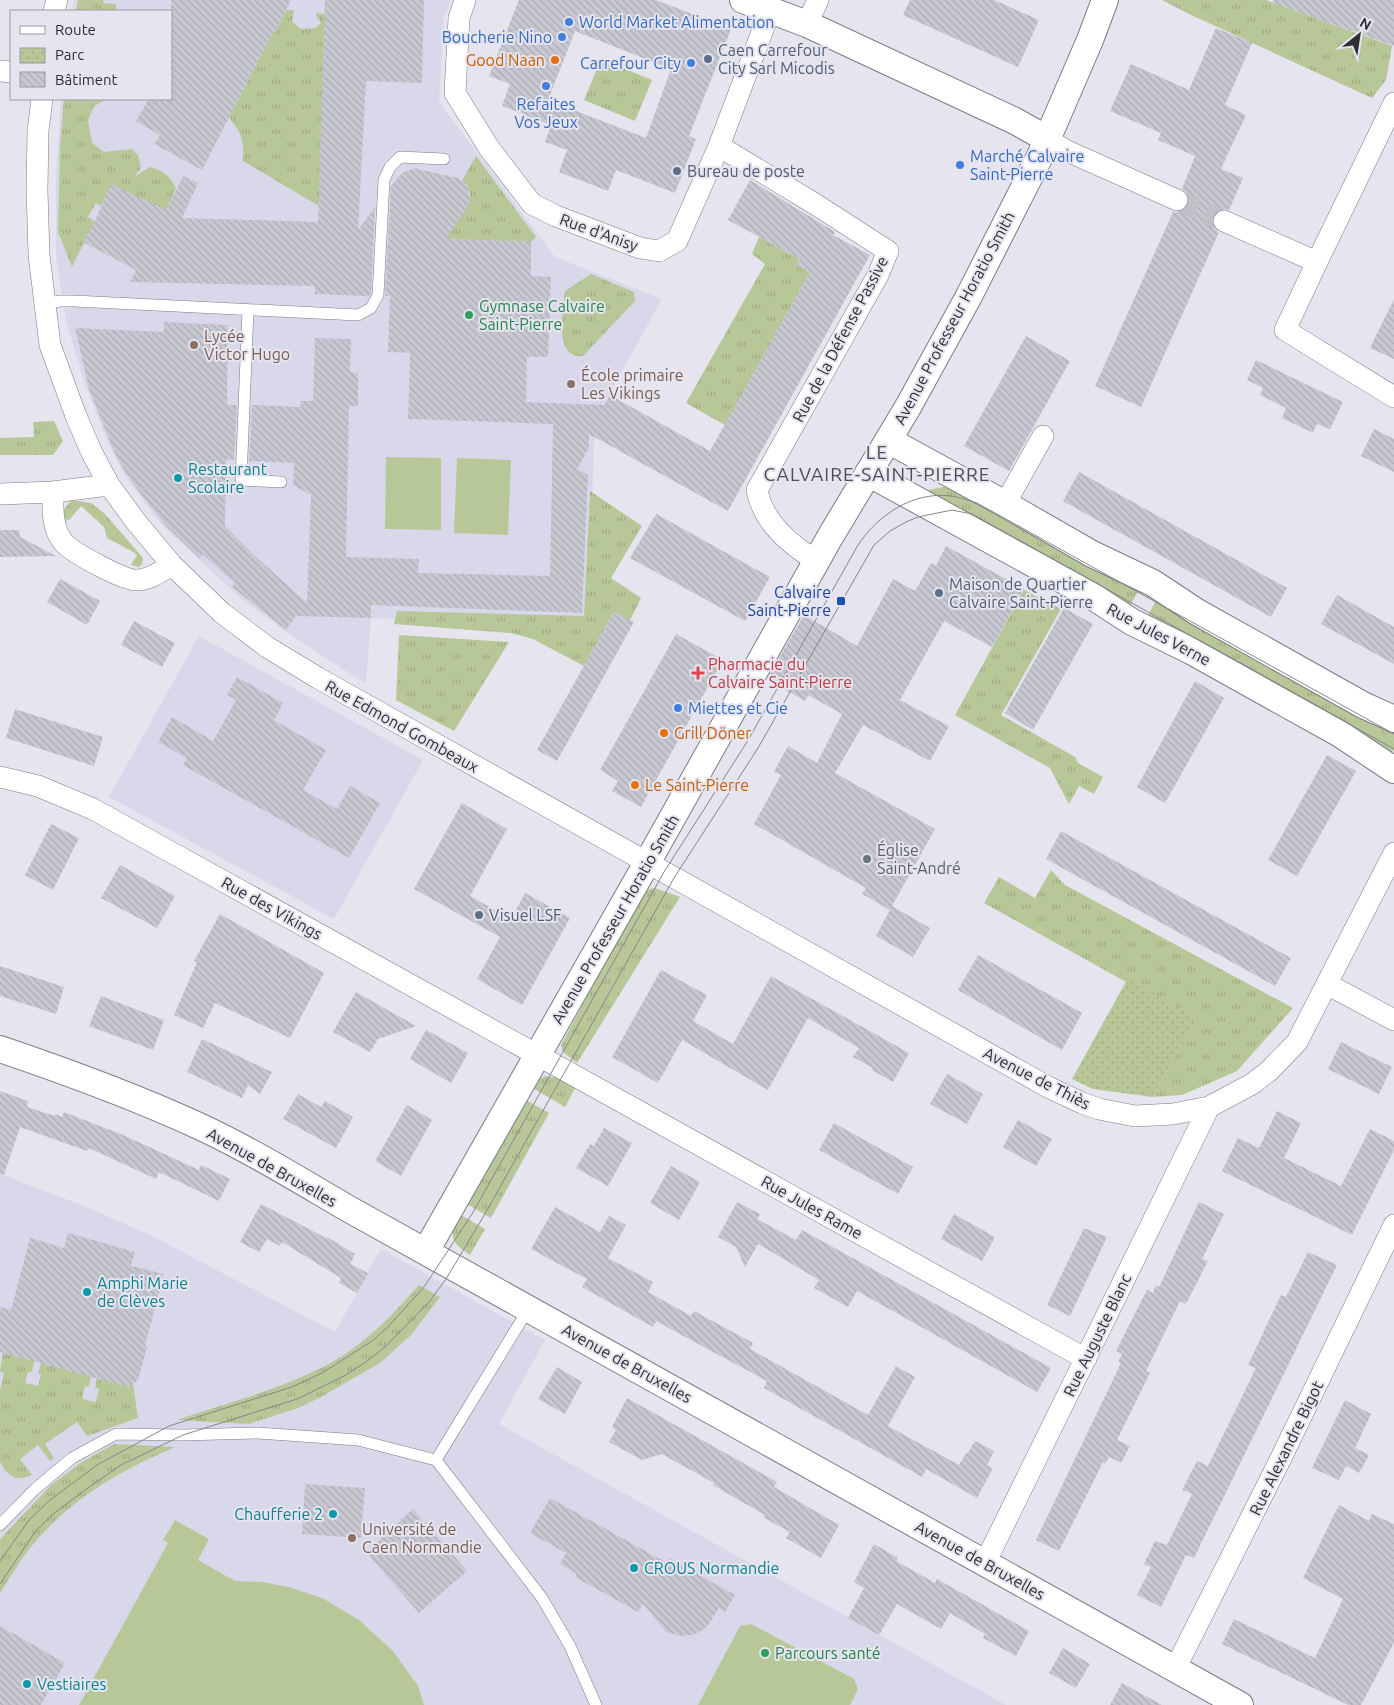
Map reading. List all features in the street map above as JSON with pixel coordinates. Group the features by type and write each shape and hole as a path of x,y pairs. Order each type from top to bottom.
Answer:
{"street":[{"name":"Rue d'Anisy","path":"465,0 459,18 455,93 488,148 532,204 556,216 640,248 659,251 677,241 719,146 770,11"},
{"path":"743,0 807,24 1015,121 1065,150 1177,200"},
{"path":"807,24 818,0"},
{"name":"Avenue Professeur Horatio Smith","path":"426,1251 648,864 817,561 888,440 978,279 1047,139 1090,40 1104,0"},
{"name":"Rue Edmond Gombeaux","path":"42,100 38,131 39,255 50,344 87,442 109,485 137,523 172,565 222,613 268,646 318,678 648,864"},
{"path":"1394,103 1285,330 1394,397"},
{"name":"Rue de la Défense Passive","path":"719,146 815,204 888,252 878,274 757,490 760,504 771,522 798,550 817,561"},
{"path":"1224,221 1317,262"},
{"path":"1005,504 1043,436"},
{"path":"888,440 1092,554 1153,583 1197,612 1363,705 1394,719"},
{"name":"Rue Jules Verne","path":"868,473 1092,596 1132,622 1191,651 1340,734 1394,770"},
{"path":"0,494 52,492 109,485"},
{"path":"52,492 53,519 59,535 65,544 88,558 107,569 135,580 146,579 172,565"},
{"name":"Rue des Vikings","path":"0,777 38,786 93,809 538,1054"},
{"name":"Avenue de Thiès","path":"648,864 1073,1100 1099,1109 1136,1116 1173,1114 1208,1108 1252,1084 1269,1071 1297,1042 1394,853"},
{"path":"1327,984 1394,1020"},
{"name":"Avenue de Bruxelles","path":"0,1049 103,1086 201,1127 248,1151 1240,1705"},
{"name":"Rue Jules Rame","path":"538,1054 1086,1359"},
{"name":"Rue Auguste Blanc","path":"985,1563 1208,1108"},
{"name":"Rue Alexandre Bigot","path":"1176,1669 1394,1226"}],"lane":[{"path":"45,304 74,301 358,315 371,308 378,295 384,180 390,167 400,157 444,159"},
{"path":"248,310 241,480 281,482"},
{"path":"436,1460 528,1308"},
{"path":"0,1525 34,1490 72,1458 116,1434 258,1433 358,1440 436,1460 542,1598 570,1646 596,1705"}],"shaded area":[{"name":"Lycée Victor Hugo","path":"74,0 451,0 444,18 439,102 555,257 662,299 595,420 587,626 371,618 366,684 289,634 238,596 161,524 125,476 104,433 83,379 66,320 56,256 56,178 61,100 172,100 172,10 72,10","holes":["414,168 458,178 467,185 470,198 468,206 446,239 531,242 531,276 548,357 527,357 525,423 408,419 410,353 389,352 395,183 402,173"]},
{"path":"199,636 423,760 334,919 109,797"},
{"name":"Université de Caen Normandie","path":"0,1174 84,1206 148,1234 335,1332 381,1249 545,1340 499,1424 1006,1705 0,1705"}],"green space":[{"path":"78,0 103,0 104,3 116,4 116,10 76,10"},
{"path":"1162,0 1266,0 1392,46 1386,80 1372,98"},
{"path":"286,10 294,10 292,22 301,29 315,28 321,23 316,15 317,13 325,14 319,206 243,161 241,138 229,117"},
{"path":"601,59 652,80 635,121 584,100"},
{"path":"64,100 105,100 94,106 88,120 92,143 104,152 132,149 138,155 141,168 134,177 150,167 166,174 176,188 166,210 111,185 101,206 96,203 88,217 95,221 72,267 58,232 60,145"},
{"path":"476,156 536,237 531,242 446,239 447,216 468,206 470,192 462,181"},
{"path":"759,237 800,259 797,265 810,272 725,425 686,403 765,264 752,254"},
{"path":"591,274 634,292 635,301 583,356 574,355 567,350 562,331 565,291"},
{"path":"54,421 63,441 53,455 0,455 0,438 34,437 33,422"},
{"path":"386,457 441,458 441,530 385,529"},
{"path":"457,458 511,460 508,535 454,533"},
{"path":"943,487 963,491 1143,584 1125,613 919,492"},
{"path":"590,491 642,526 611,578 641,598 630,620 614,612 584,666 533,639 511,633 394,624 397,611 584,616"},
{"path":"71,500 91,503 105,514 143,558 142,564 139,567 131,565 137,555 107,538 104,527 81,506 66,521 63,511"},
{"path":"1024,590 1061,609 1001,715 1075,757 1078,763 1103,777 1094,794 1079,786 1069,804 1050,768 955,715"},
{"path":"1160,592 1394,725 1394,749 1388,760 1144,624"},
{"path":"399,635 509,642 454,731 396,700"},
{"path":"1051,870 1065,885 1293,1008 1237,1071 1182,1095 1152,1097 1197,1018 1128,979 1126,982 984,903 999,877 1035,898"},
{"path":"655,888 680,897 577,1063 563,1052 561,1045 644,890"},
{"path":"1128,978 1197,1018 1152,1097 1093,1089 1072,1079"},
{"path":"545,1076 558,1078 575,1088 565,1107 531,1087 535,1081"},
{"path":"524,1099 549,1113 491,1218 465,1203"},
{"path":"459,1214 485,1229 470,1255 458,1246 453,1238"},
{"path":"419,1285 440,1297 411,1335 380,1363 321,1397 298,1408 249,1424 177,1420 283,1385 332,1362 372,1333 397,1310"},
{"path":"3,1353 34,1361 32,1372 28,1372 25,1383 38,1386 41,1375 38,1374 41,1363 91,1376 89,1387 85,1386 82,1399 96,1402 99,1389 95,1388 97,1378 133,1384 138,1418 87,1436 77,1422 45,1444 54,1458 50,1461 38,1445 20,1459 32,1475 21,1478 13,1477 9,1475 0,1462 0,1391 4,1373 0,1372"},
{"path":"114,1444 175,1447 134,1466 78,1501 45,1531 30,1548 0,1593 0,1540 51,1485 82,1462"},
{"path":"175,1520 209,1539 198,1560 235,1581 263,1582 292,1588 324,1599 359,1620 393,1651 418,1686 424,1705 79,1705 168,1543 163,1540"},
{"name":"Parcours santé","path":"751,1624 854,1679 858,1689 850,1705 698,1705 740,1626"}],"building":[{"path":"171,0 291,0 202,170 154,144 160,135 136,121 148,100 172,100"},
{"path":"325,0 424,0 422,83 366,81 358,230 375,207 371,293 369,296 315,294 315,286 130,282 136,270 83,242 95,221 111,184 166,210 183,176 198,183 182,218 318,222"},
{"path":"519,0 656,0 731,29 689,136 696,139 675,193 616,170 608,191 559,172 567,150 545,142 551,125 502,106 510,84 489,76","holes":["575,31 671,69 646,138 548,100"]},
{"path":"910,0 994,0 1039,20 1018,67 903,15"},
{"path":"1273,0 1394,0 1394,46 1273,3"},
{"path":"1216,28 1252,43 1225,105 1246,115 1221,169 1243,178 1229,210 1222,209 1216,211 1213,216 1212,223 1214,229 1219,232 1141,407 1095,386 1173,212 1184,210 1189,205 1187,193 1182,189 1195,156 1158,140 1161,133 1110,111 1131,64 1189,90"},
{"path":"414,168 458,178 467,185 470,198 468,206 446,239 531,242 531,276 551,277 548,357 527,357 526,402 604,405 610,395 710,451 810,272 797,265 800,259 728,220 750,180 835,232 833,235 870,255 728,511 589,434 589,448 577,469 588,475 582,613 371,605 371,618 296,616 286,630 232,587 235,583 202,554 200,559 167,527 137,489 122,467 112,447 89,389 75,328 164,332 164,322 228,325 227,405 237,405 234,460 226,459 225,526 307,603 311,495 293,485 294,463 249,461 252,405 301,407 300,401 313,401 315,338 351,339 350,372 358,373 358,406 349,406 346,557 419,559 418,573 550,576 553,424 408,419 410,353 388,352 390,296 385,296 391,186 402,173"},
{"path":"1394,299 1394,359 1370,348"},
{"path":"1026,336 1070,361 1009,471 964,446"},
{"path":"1256,360 1343,402 1330,429 1317,424 1313,433 1282,418 1286,408 1260,395 1263,388 1247,380"},
{"path":"1374,429 1394,439 1394,472 1361,456"},
{"path":"1079,472 1287,588 1271,617 1063,501"},
{"path":"656,514 770,577 745,621 630,558"},
{"path":"0,530 19,530 20,537 56,556 0,557"},
{"path":"946,546 1024,589 992,647 944,621 900,700 949,726 930,761 863,725 835,773 935,829 892,906 930,928 913,957 876,936 890,910 862,894 866,888 754,824 781,775 774,772 788,746 817,763 842,714 808,695 805,701 767,679 804,615 857,646 893,579 915,591 931,563 936,566"},
{"path":"60,579 100,601 87,625 47,602"},
{"path":"1337,595 1394,627 1394,664 1321,624"},
{"path":"1064,608 1093,624 1033,730 1005,713"},
{"path":"614,612 634,622 557,761 537,750"},
{"path":"134,621 175,643 162,667 121,645"},
{"path":"676,634 723,660 641,807 612,791 618,781 600,770"},
{"path":"237,677 283,703 274,720 326,750 303,790 337,809 350,786 380,803 349,858 183,765 187,758 158,742 172,717 213,741 236,700 227,695"},
{"path":"1195,681 1224,698 1165,803 1137,787"},
{"path":"15,709 103,737 94,766 6,738"},
{"path":"1327,755 1356,771 1297,876 1268,860"},
{"path":"462,803 507,829 470,896 511,919 525,893 570,918 522,1005 477,979 500,937 414,889"},
{"path":"51,824 79,838 53,890 25,875"},
{"path":"1061,831 1291,958 1275,986 1046,859"},
{"path":"120,865 175,896 157,928 101,898"},
{"path":"220,914 324,973 290,1038 215,1003 203,1028 174,1015 197,962 194,961"},
{"path":"978,955 1082,1013 1062,1050 958,990"},
{"path":"0,966 64,987 56,1014 0,996"},
{"path":"661,970 707,995 693,1021 733,1044 771,976 909,1053 893,1082 853,1057 859,1048 808,1018 768,1090 682,1040 658,1083 612,1057"},
{"path":"356,992 416,1026 378,1039 370,1052 333,1032"},
{"path":"101,996 164,1020 153,1050 89,1026"},
{"path":"426,1030 468,1053 451,1083 410,1059"},
{"path":"202,1039 272,1072 260,1094 248,1085 242,1098 187,1072"},
{"path":"1341,1042 1392,1067 1379,1094 1328,1069"},
{"path":"947,1074 983,1094 967,1124 930,1104"},
{"path":"0,1091 28,1101 27,1107 62,1117 64,1112 123,1135 199,1170 201,1165 230,1179 219,1201 159,1172 156,1179 89,1148 87,1151 20,1127 4,1175 0,1174"},
{"path":"298,1094 321,1107 325,1101 353,1117 336,1148 283,1119"},
{"path":"407,1105 432,1120 401,1176 375,1161"},
{"path":"1277,1111 1301,1123 1284,1158 1341,1186 1370,1129 1394,1141 1394,1150 1352,1235 1222,1171 1238,1138 1259,1148"},
{"path":"1018,1120 1052,1139 1036,1166 1003,1147"},
{"path":"834,1123 913,1167 898,1194 819,1150"},
{"path":"604,1128 632,1143 608,1186 576,1168 590,1144 594,1146"},
{"path":"671,1166 700,1182 679,1220 650,1203"},
{"path":"737,1202 760,1214 757,1219 796,1240 802,1230 1051,1368 1037,1392 857,1291 848,1307 814,1288 819,1280 758,1244 745,1267 736,1247 718,1237"},
{"path":"1199,1202 1224,1214 1202,1259 1208,1261 1186,1304 1180,1301 1146,1371 1150,1373 1117,1440 1130,1446 1121,1463 1109,1457 1105,1464 1103,1462 1059,1551 1036,1540 1121,1363 1118,1362 1122,1354 1116,1351 1147,1290 1153,1293 1156,1285 1159,1287"},
{"path":"261,1204 327,1237 355,1254 350,1264 368,1273 357,1293 339,1283 341,1278 282,1242 280,1246 267,1239 259,1252 240,1242"},
{"path":"555,1207 600,1232 609,1216 626,1225 608,1258 653,1282 648,1292 691,1316 694,1311 753,1343 750,1349 868,1415 896,1366 915,1377 888,1426 959,1465 975,1441 994,1451 987,1465 993,1468 977,1498 926,1469 922,1477 764,1388 767,1381 656,1321 653,1327 582,1287 587,1279 531,1249"},
{"path":"954,1214 995,1237 982,1261 941,1239"},
{"path":"1084,1228 1107,1237 1070,1316 1047,1305"},
{"name":"Amphi Marie de Clèves","path":"68,1233 135,1252 131,1266 164,1274 138,1380 129,1387 0,1352 0,1307 11,1310 30,1238 64,1248"},
{"path":"1308,1252 1337,1265 1194,1558 1186,1555 1161,1607 1137,1595 1151,1567 1144,1564 1155,1541 1167,1545 1192,1494 1182,1490 1197,1461 1208,1466 1256,1368 1248,1365 1281,1295 1286,1297"},
{"path":"557,1367 582,1382 565,1414 538,1399"},
{"path":"627,1398 777,1482 774,1487 839,1525 821,1558 786,1538 790,1532 764,1518 765,1515 713,1485 714,1483 662,1454 642,1460 609,1442 616,1430 612,1427"},
{"path":"1345,1400 1371,1414 1355,1448 1369,1455 1359,1473 1346,1466 1339,1480 1312,1468"},
{"name":"Chaufferie 2","path":"305,1484 365,1488 361,1538 302,1534"},
{"name":"CROUS Normandie","path":"550,1498 667,1563 669,1558 735,1595 725,1612 719,1608 703,1630 693,1635 680,1636 666,1632 643,1604 638,1612 575,1577 577,1574 560,1564 566,1553 530,1533"},
{"path":"1339,1505 1369,1521 1372,1514 1394,1524 1394,1643 1361,1705 1348,1705 1222,1644 1234,1619 1315,1658 1343,1599 1303,1578"},
{"path":"413,1509 467,1571 419,1613 366,1552"},
{"path":"874,1544 898,1558 896,1561 935,1583 937,1579 1029,1631 1016,1656 983,1638 985,1634 950,1613 941,1629 897,1604 879,1635 848,1618 864,1588 854,1582"},
{"name":"Vestiaires","path":"0,1626 65,1663 41,1705 0,1705"},
{"path":"1063,1648 1090,1664 1076,1688 1049,1673"},
{"path":"1122,1683 1162,1705 1110,1705"}],"tunnel":[{"path":"1177,200 1224,221"}],"tram line":[{"path":"0,1561 29,1520 50,1500 97,1465 169,1426 292,1387 322,1373 372,1341 387,1328 424,1287 472,1214 664,872 747,742 858,545 876,524 898,507 910,501 937,495 977,503 1394,734"},
{"path":"0,1584 35,1532 53,1514 121,1465 183,1435 297,1399 344,1376 386,1346 429,1302 446,1279 482,1219 674,878 758,748 874,545 890,531 918,517 952,510 972,514 1394,749"}],"place":[{"name":"World Market Alimentation","path":"569,22"},
{"name":"Boucherie Nino","path":"562,37"},
{"name":"Caen Carrefour City Sarl Micodis","path":"708,59"},
{"name":"Good Naan","path":"555,60"},
{"name":"Carrefour City","path":"691,63"},
{"name":"Refaites Vos Jeux","path":"546,86"},
{"name":"Marché Calvaire Saint-Pierre","path":"960,165"},
{"name":"Bureau de poste","path":"677,171"},
{"name":"Gymnase Calvaire Saint-Pierre","path":"469,315"},
{"name":"Lycée Victor Hugo","path":"194,345"},
{"name":"École primaire Les Vikings","path":"571,384"},
{"name":"Restaurant Scolaire","path":"178,478"},
{"name":"Maison de Quartier Calvaire Saint-Pierre","path":"939,593"},
{"name":"Calvaire Saint-Pierre","path":"841,601"},
{"name":"Pharmacie du Calvaire Saint-Pierre","path":"698,673"},
{"name":"Miettes et Cie","path":"678,708"},
{"name":"Grill Döner","path":"664,733"},
{"name":"Le Saint-Pierre","path":"635,785"},
{"name":"Église Saint-André","path":"867,859"},
{"name":"Visuel LSF","path":"479,915"},
{"name":"Amphi Marie de Clèves","path":"87,1292"},
{"name":"Chaufferie 2","path":"333,1514"},
{"name":"Université de Caen Normandie","path":"352,1538"},
{"name":"CROUS Normandie","path":"634,1568"},
{"name":"Parcours santé","path":"765,1653"},
{"name":"Vestiaires","path":"27,1684"}],"district":[{"name":"LE CALVAIRE-SAINT-PIERRE","path":"877,463"}]}
